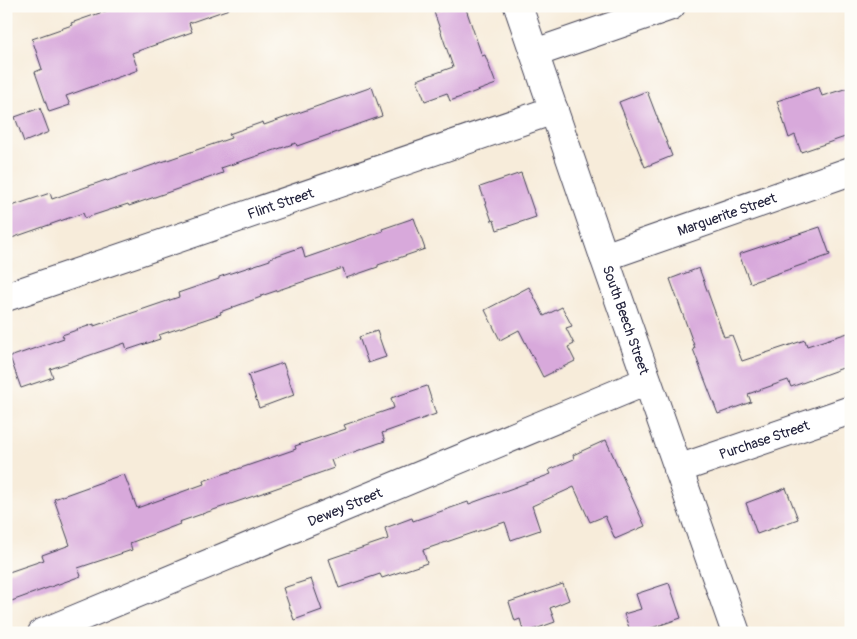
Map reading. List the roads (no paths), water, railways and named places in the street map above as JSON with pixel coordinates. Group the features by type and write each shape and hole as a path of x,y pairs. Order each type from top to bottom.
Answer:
{"street":[{"name":"South Beech Street","path":"518,6 736,633"},
{"path":"535,53 671,6"},
{"name":"Flint Street","path":"6,297 554,110"},
{"name":"Marguerite Street","path":"604,257 851,171"},
{"name":"Dewey Street","path":"42,633 69,627 647,381"},
{"name":"Purchase Street","path":"678,469 851,410"}]}
